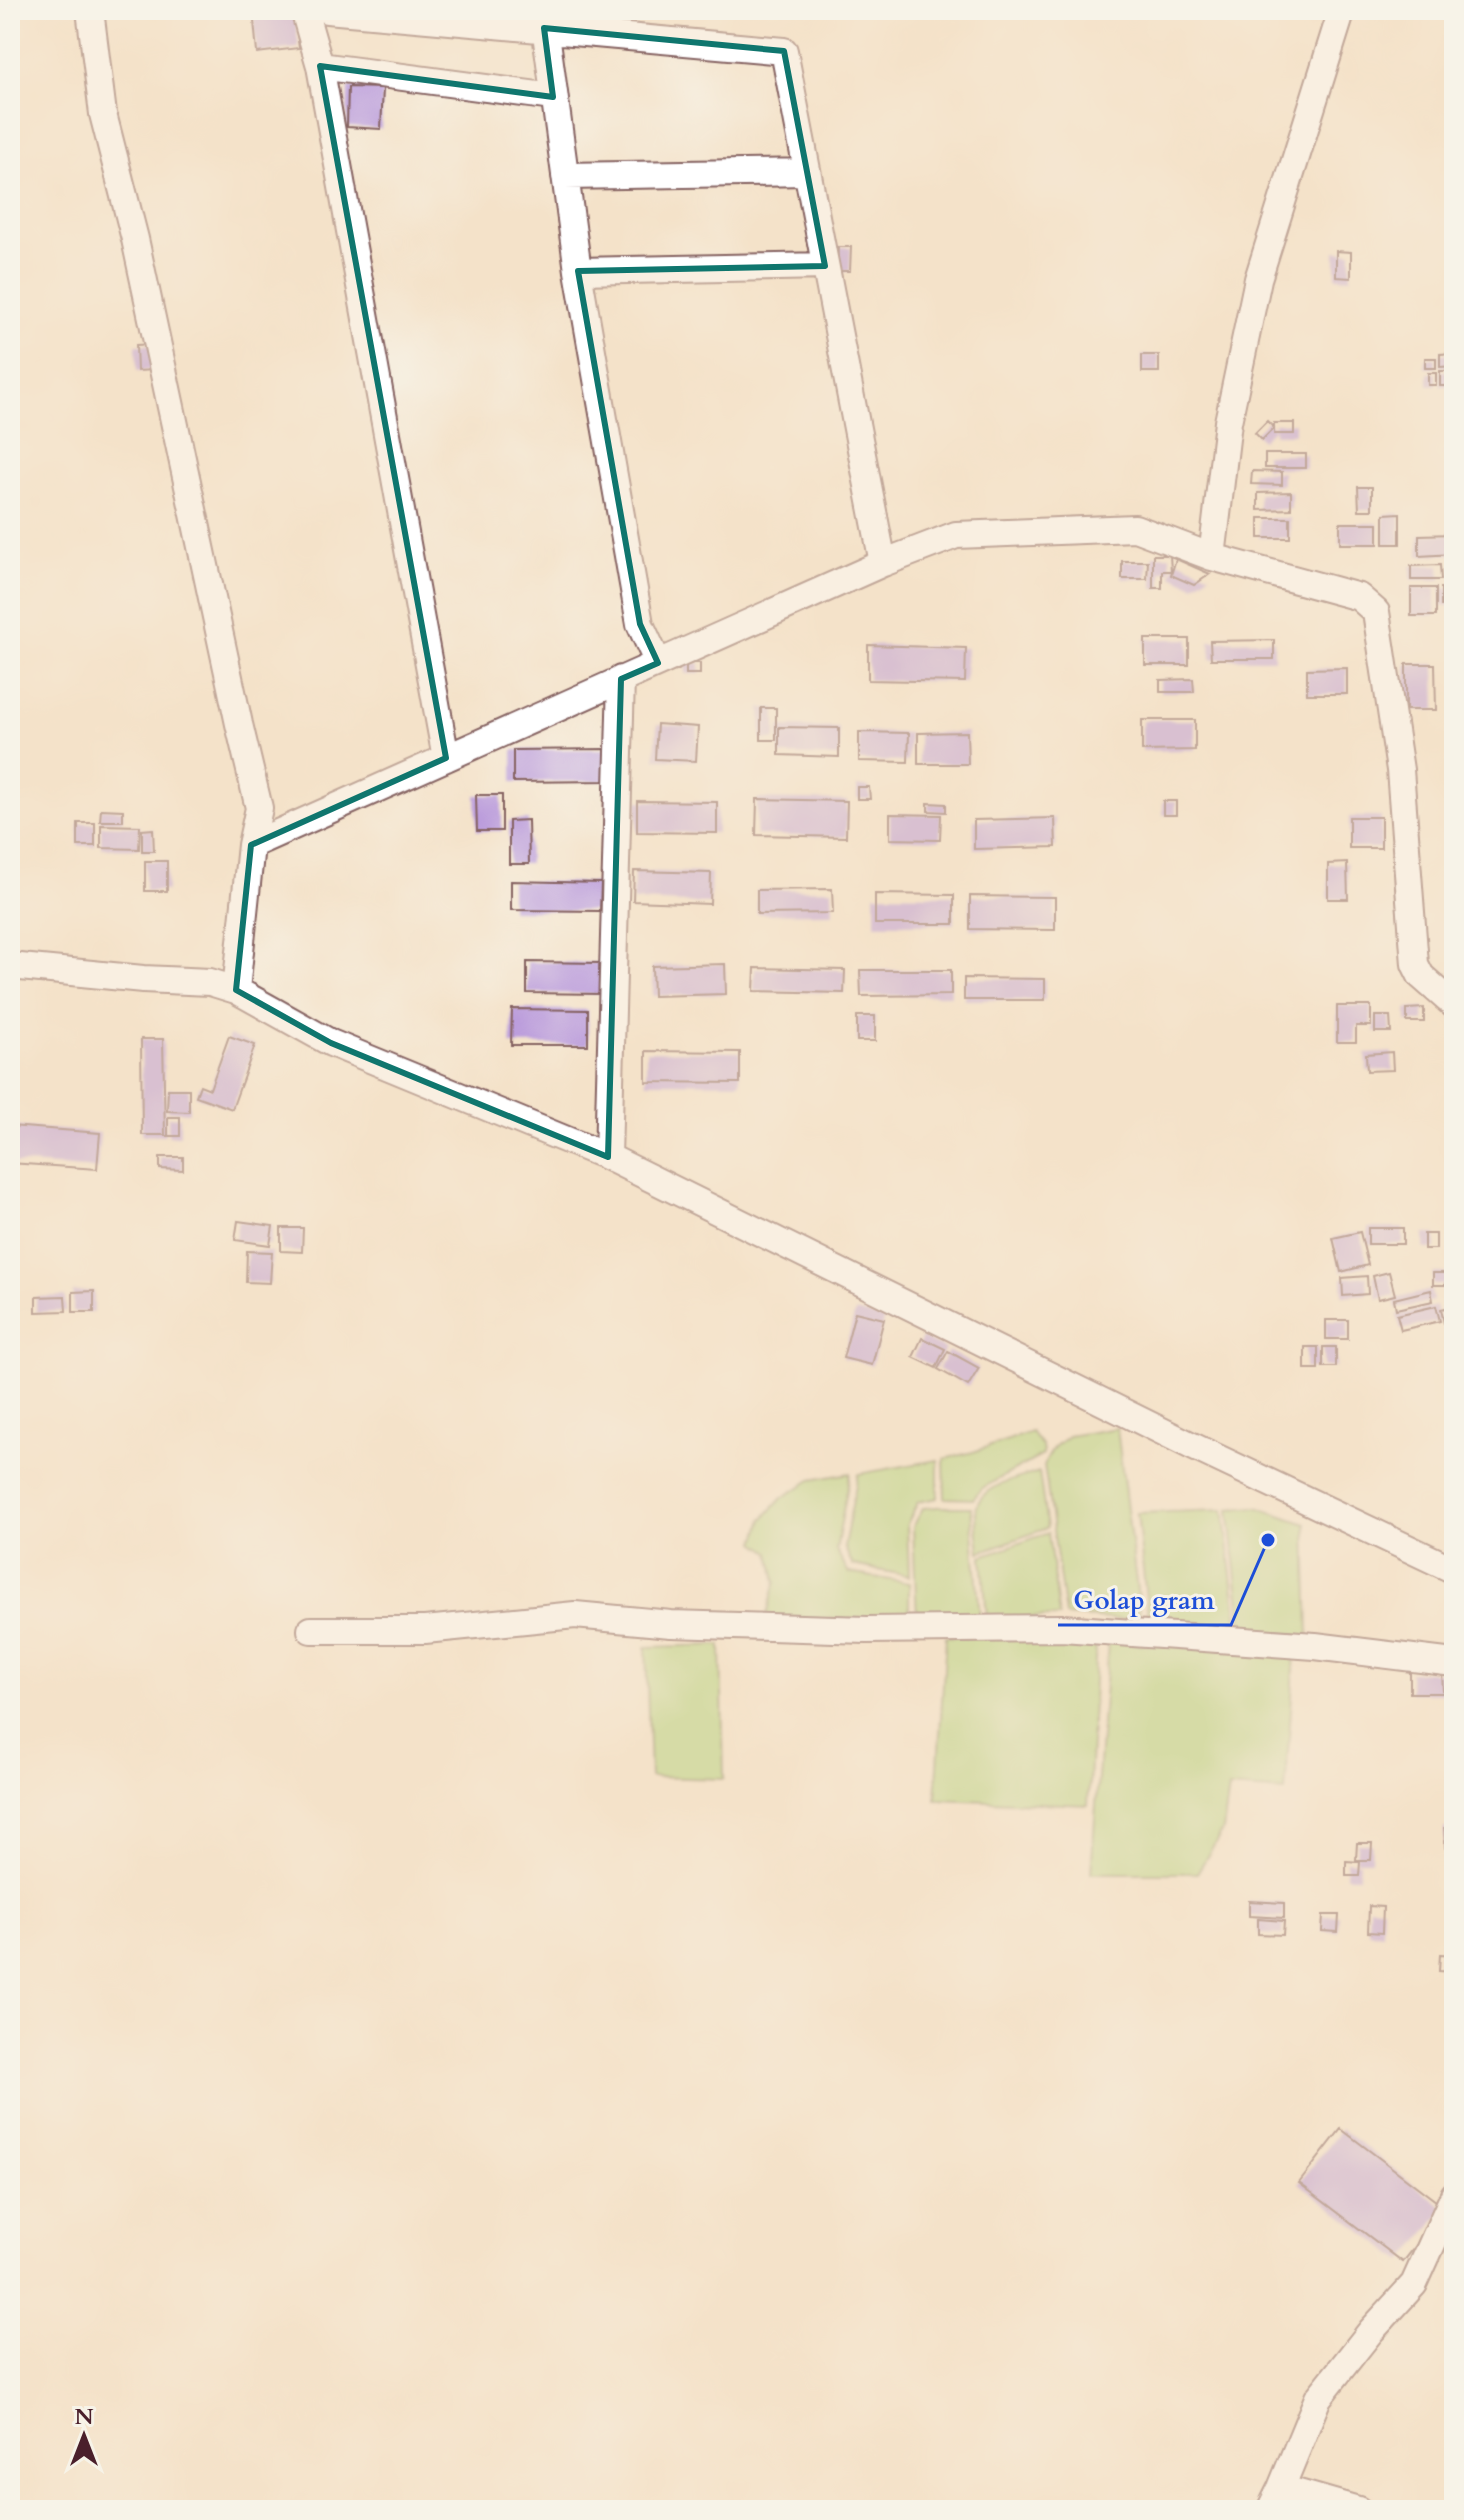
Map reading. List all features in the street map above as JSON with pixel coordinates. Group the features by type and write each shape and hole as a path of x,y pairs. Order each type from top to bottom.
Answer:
{"street":[{"path":"90,10 103,114 135,239 259,808 251,845 236,990"},
{"path":"304,10 320,66 446,758"},
{"path":"327,10 543,19 784,51 883,563"},
{"path":"1212,557 1228,422 1258,279 1342,10"},
{"path":"543,19 578,271 640,624 658,663"},
{"path":"320,66 553,97"},
{"path":"565,176 807,172"},
{"path":"578,271 825,266"},
{"path":"251,845 883,563 956,535 1135,528 1212,557 1359,597 1376,612 1400,770 1415,964 1421,976 1454,1005"},
{"path":"608,1157 621,679"},
{"path":"10,966 210,982 236,990 331,1043 608,1157 1190,1445 1454,1570"},
{"path":"311,1630 425,1630 575,1615 671,1624 867,1630 1062,1628 1315,1646 1454,1663"},
{"path":"1358,2510 1276,2499 1318,2398 1371,2331 1414,2284 1454,2195"}],"highlighted area":[{"path":"544,28 784,51 825,266 578,271 640,624 658,663 621,679 608,1157 331,1043 236,990 251,845 446,758 320,66 553,97"}],"green space":[{"path":"1117,1428 1140,1614 1127,1620 1065,1616 1044,1465 1053,1448 1068,1436"},
{"path":"1031,1432 1042,1446 1043,1455 982,1488 973,1499 945,1498 944,1459"},
{"path":"938,1460 938,1498 918,1502 907,1524 909,1576 853,1565 844,1547 858,1474"},
{"path":"1039,1472 1047,1528 980,1552 976,1512 983,1495 1000,1484"},
{"path":"850,1473 836,1550 849,1573 909,1583 909,1621 766,1617 776,1582 770,1552 756,1542 763,1519 782,1498 811,1480"},
{"path":"971,1507 980,1618 917,1619 913,1527 923,1508"},
{"path":"1257,1507 1306,1524 1309,1638 1243,1631 1229,1509"},
{"path":"1224,1510 1239,1632 1149,1627 1137,1513"},
{"path":"1048,1533 1059,1617 987,1618 982,1556"},
{"path":"946,1636 1096,1639 1088,1805 936,1799"},
{"path":"1108,1642 1295,1654 1285,1792 1229,1788 1223,1830 1197,1873 1091,1873"},
{"path":"721,1645 724,1779 650,1777 646,1647"}],"building":[{"path":"253,10 294,10 299,48 257,53"},
{"path":"348,87 383,88 381,129 347,127"},
{"path":"838,247 851,247 850,271 837,271"},
{"path":"1336,251 1351,252 1351,278 1336,277"},
{"path":"154,344 155,370 137,371 136,345"},
{"path":"1454,353 1454,366 1440,367 1440,354"},
{"path":"1142,355 1159,355 1159,372 1142,372"},
{"path":"1425,358 1436,358 1436,368 1425,368"},
{"path":"1440,371 1454,371 1454,386 1440,386"},
{"path":"1428,373 1436,373 1436,385 1428,385"},
{"path":"1267,421 1274,428 1262,440 1255,433"},
{"path":"1274,423 1294,423 1294,434 1274,434"},
{"path":"1265,454 1306,454 1306,468 1265,468"},
{"path":"1252,471 1282,472 1282,485 1251,484"},
{"path":"1358,487 1372,487 1372,510 1359,510"},
{"path":"1291,492 1291,509 1258,510 1258,493"},
{"path":"1400,513 1400,544 1384,544 1384,514"},
{"path":"1259,518 1290,518 1290,538 1259,538"},
{"path":"1340,523 1378,523 1378,544 1340,544"},
{"path":"1454,534 1454,554 1419,556 1419,535"},
{"path":"1153,555 1170,555 1171,571 1162,571 1162,588 1153,588"},
{"path":"1176,559 1210,574 1194,585 1171,575"},
{"path":"1122,561 1148,561 1147,579 1122,579"},
{"path":"1440,565 1441,580 1411,580 1411,566"},
{"path":"1411,588 1436,588 1436,616 1411,616"},
{"path":"1441,588 1453,589 1452,606 1441,606"},
{"path":"1145,639 1189,639 1189,665 1145,665"},
{"path":"1274,640 1274,659 1211,659 1210,641"},
{"path":"868,645 966,648 965,682 868,680"},
{"path":"686,663 700,663 700,674 686,674"},
{"path":"1406,664 1435,664 1436,710 1406,710"},
{"path":"1347,668 1347,694 1307,694 1307,669"},
{"path":"1193,679 1194,692 1160,692 1160,680"},
{"path":"761,708 776,708 776,740 761,740"},
{"path":"1142,720 1195,720 1195,750 1142,751"},
{"path":"657,724 698,727 696,761 655,759"},
{"path":"779,727 839,728 839,757 779,755"},
{"path":"859,732 909,733 908,762 859,761"},
{"path":"967,732 968,764 918,764 918,733"},
{"path":"607,749 607,781 513,782 513,750"},
{"path":"857,787 869,787 870,799 857,799"},
{"path":"476,795 502,795 502,831 477,831"},
{"path":"757,799 847,801 846,837 756,835"},
{"path":"637,801 717,802 717,833 637,832"},
{"path":"1163,801 1176,801 1176,815 1163,815"},
{"path":"928,803 946,804 946,812 928,811"},
{"path":"101,809 123,810 123,821 100,821"},
{"path":"890,814 941,815 940,840 890,839"},
{"path":"1349,817 1381,817 1381,848 1349,848"},
{"path":"1055,818 1056,847 974,849 974,820"},
{"path":"528,820 529,864 509,864 509,821"},
{"path":"78,823 95,823 95,846 78,846"},
{"path":"101,825 140,826 139,849 101,848"},
{"path":"153,829 154,851 142,851 142,830"},
{"path":"145,861 167,861 167,891 145,891"},
{"path":"1347,863 1348,899 1328,899 1328,864"},
{"path":"634,871 711,873 710,904 633,901"},
{"path":"511,881 601,883 600,911 511,910"},
{"path":"832,889 833,913 757,914 757,890"},
{"path":"875,894 954,895 954,924 875,924"},
{"path":"970,896 1055,897 1055,930 970,929"},
{"path":"527,962 603,963 603,994 527,993"},
{"path":"725,964 726,994 653,996 652,966"},
{"path":"755,968 845,970 844,993 754,991"},
{"path":"860,970 951,970 951,995 861,996"},
{"path":"964,978 1045,979 1045,1000 964,1000"},
{"path":"1337,1006 1371,1006 1371,1026 1356,1026 1356,1042 1337,1042"},
{"path":"1424,1008 1424,1022 1407,1022 1407,1009"},
{"path":"512,1009 588,1010 588,1045 511,1045"},
{"path":"857,1016 875,1016 875,1041 857,1041"},
{"path":"1375,1016 1390,1016 1391,1032 1375,1032"},
{"path":"229,1036 255,1045 232,1109 196,1096 200,1085 210,1089"},
{"path":"141,1039 163,1039 165,1135 142,1135"},
{"path":"646,1051 740,1052 740,1083 646,1082"},
{"path":"1392,1052 1393,1070 1367,1071 1366,1054"},
{"path":"168,1089 189,1089 189,1112 167,1111"},
{"path":"168,1117 180,1117 180,1136 168,1136"},
{"path":"10,1126 100,1133 97,1169 10,1163"},
{"path":"160,1157 183,1157 183,1170 160,1169"},
{"path":"238,1221 273,1226 270,1245 235,1240"},
{"path":"281,1228 303,1228 302,1252 281,1251"},
{"path":"1368,1228 1403,1228 1403,1244 1368,1244"},
{"path":"1360,1232 1368,1265 1341,1272 1333,1238"},
{"path":"1424,1234 1436,1234 1436,1249 1424,1249"},
{"path":"247,1251 272,1252 270,1283 246,1282"},
{"path":"1389,1272 1395,1295 1378,1299 1373,1276"},
{"path":"1433,1273 1447,1273 1446,1285 1433,1285"},
{"path":"1367,1276 1368,1294 1343,1296 1342,1278"},
{"path":"1431,1290 1433,1301 1396,1309 1394,1299"},
{"path":"94,1291 94,1312 73,1312 73,1292"},
{"path":"65,1296 66,1311 36,1312 36,1297"},
{"path":"1436,1306 1440,1321 1401,1330 1397,1315"},
{"path":"1454,1306 1454,1340 1448,1342 1441,1309"},
{"path":"855,1312 884,1319 872,1365 843,1358"},
{"path":"1326,1320 1348,1320 1348,1339 1326,1339"},
{"path":"922,1338 945,1349 936,1368 913,1357"},
{"path":"1305,1347 1318,1347 1318,1369 1305,1369"},
{"path":"1323,1347 1336,1347 1336,1367 1323,1367"},
{"path":"948,1351 979,1368 968,1386 938,1369"},
{"path":"1410,1672 1442,1672 1443,1693 1410,1693"},
{"path":"1449,1673 1454,1673 1454,1689 1449,1689"},
{"path":"1454,1762 1454,1782 1447,1782 1447,1763"},
{"path":"1444,1828 1454,1828 1454,1848 1445,1848"},
{"path":"1357,1843 1372,1843 1371,1860 1356,1860"},
{"path":"1346,1861 1360,1862 1359,1876 1346,1876"},
{"path":"1249,1901 1284,1903 1284,1918 1249,1916"},
{"path":"1369,1906 1383,1907 1382,1933 1368,1932"},
{"path":"1323,1915 1339,1915 1338,1932 1322,1931"},
{"path":"1258,1919 1284,1921 1283,1935 1258,1934"},
{"path":"1440,1954 1454,1955 1454,1972 1439,1971"},
{"path":"1341,2129 1445,2208 1403,2262 1299,2183"}],"place":[{"name":"Golap gram","path":"1268,1540"}]}
